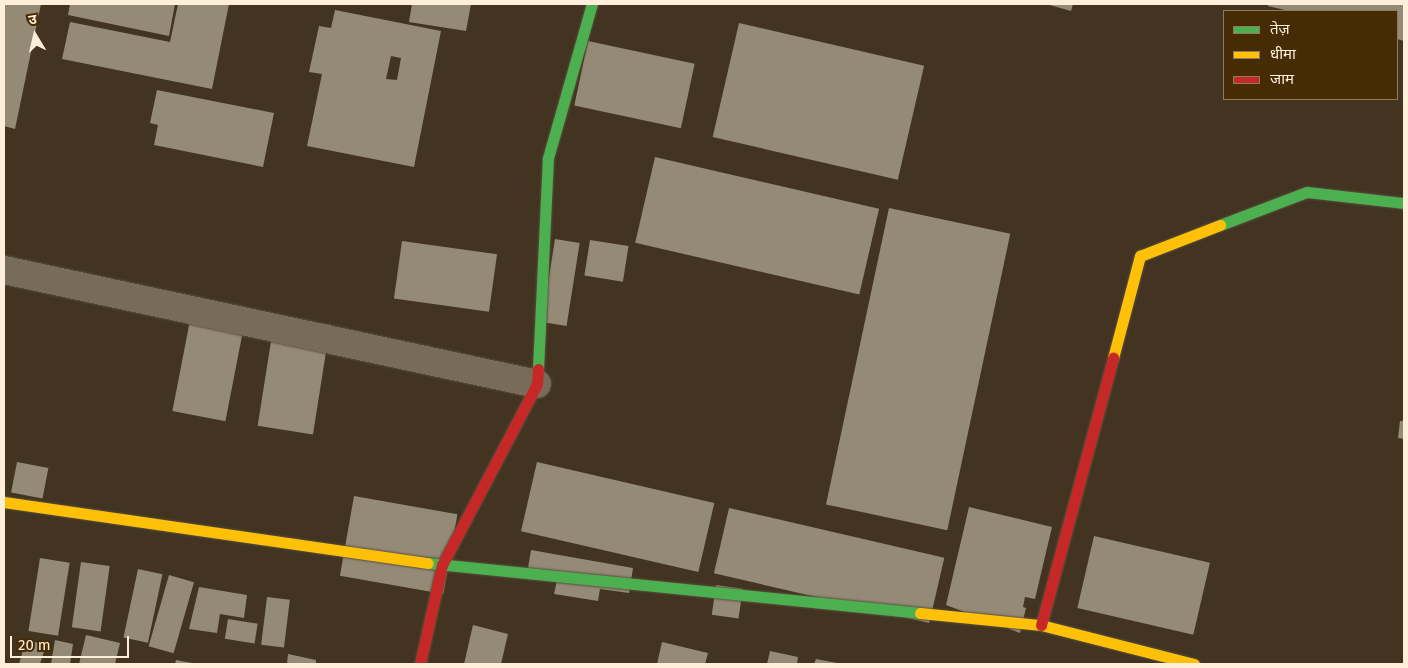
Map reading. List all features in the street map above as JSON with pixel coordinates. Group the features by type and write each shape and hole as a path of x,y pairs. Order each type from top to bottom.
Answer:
{"street":[{"path":"420,664 442,565 537,384 548,158 592,4"},
{"path":"1040,625 1140,256 1307,192 1404,203"},
{"path":"4,270 537,384"},
{"path":"4,502 442,565 1040,625 1194,664"}],"building":[{"path":"4,4 41,4 15,129 4,126"},
{"path":"70,4 175,4 169,36 68,15"},
{"path":"178,4 229,4 212,89 62,59 70,22 170,42"},
{"path":"412,4 471,4 466,31 409,22"},
{"path":"1046,4 1073,4 1071,11"},
{"path":"1268,4 1404,4 1404,41 1398,39 1398,10 1285,10 1268,6"},
{"path":"335,10 441,31 414,167 307,146 322,74 309,72 319,26 331,28","holes":["391,56 401,58 397,80 386,79"]},
{"path":"739,23 924,66 898,180 713,137"},
{"path":"588,41 695,64 681,128 574,106"},
{"path":"157,90 274,113 263,167 154,145 158,125 150,123"},
{"path":"655,157 879,209 859,294 635,243"},
{"path":"889,208 1010,234 947,530 826,504"},
{"path":"555,239 580,243 567,326 542,322"},
{"path":"590,240 629,246 623,282 584,276"},
{"path":"402,241 497,254 489,312 394,298"},
{"path":"193,305 246,315 225,421 172,411"},
{"path":"275,316 330,325 313,434 258,426"},
{"path":"1400,421 1404,421 1404,439 1398,438"},
{"path":"17,462 48,468 42,499 11,492"},
{"path":"537,462 714,503 698,572 521,531"},
{"path":"354,496 457,514 443,594 340,576"},
{"path":"969,507 1052,527 1035,599 1025,597 1023,607 1026,608 1020,633 946,605"},
{"path":"729,508 944,558 929,623 714,573"},
{"path":"1094,536 1210,563 1193,635 1077,608"},
{"path":"531,550 633,568 629,593 600,589 598,601 554,594 557,580 527,574"},
{"path":"40,558 70,563 58,636 28,631"},
{"path":"81,562 110,566 101,631 72,627"},
{"path":"138,569 162,574 148,643 123,637"},
{"path":"169,575 194,582 174,653 149,646"},
{"path":"716,585 743,589 739,618 712,615"},
{"path":"199,587 247,595 244,618 220,614 217,633 189,629"},
{"path":"267,597 290,600 284,647 261,645"},
{"path":"228,619 258,624 255,643 225,639"},
{"path":"473,625 508,634 501,664 464,664"},
{"path":"86,635 120,643 115,664 79,664"},
{"path":"26,640 46,645 40,664 19,664"},
{"path":"55,640 73,644 70,664 51,664"},
{"path":"662,642 708,653 705,664 657,664"},
{"path":"770,651 798,657 797,664 767,664"},
{"path":"288,654 316,660 316,664 287,664"},
{"path":"816,659 837,663 837,664 814,664"},
{"path":"176,660 192,663 192,664 175,664"}],"traffic: fast":[{"path":"538,369 548,158 592,4"},
{"path":"1220,225 1307,192 1404,203"},
{"path":"428,563 920,613"}],"traffic: slow":[{"path":"1113,358 1140,256 1220,225"},
{"path":"4,502 428,563"},
{"path":"920,613 1041,625 1194,664"}],"traffic: jam":[{"path":"1041,625 1113,358"},
{"path":"420,664 442,565 537,384 538,369"}]}
